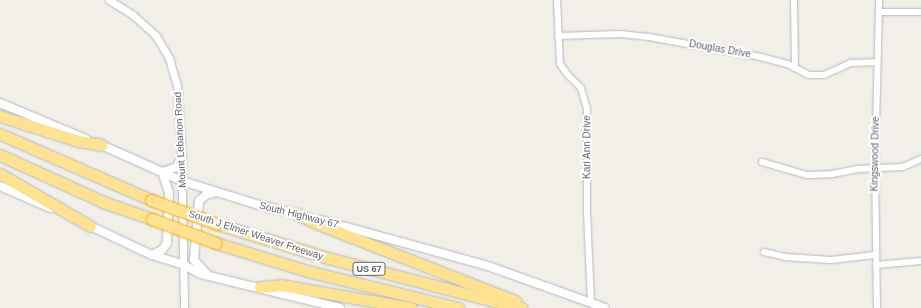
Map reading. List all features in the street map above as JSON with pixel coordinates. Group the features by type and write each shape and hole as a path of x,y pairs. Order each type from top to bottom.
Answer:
{"highway":[{"path":"0,116 78,142 102,145"},
{"name":"South J Elmer Weaver Freeway","path":"0,134 151,200 217,224 328,258 522,308"},
{"name":"South J Elmer Weaver Freeway","path":"0,155 103,202 216,243 311,272 459,308"},
{"path":"0,174 90,226"},
{"path":"297,214 318,224 512,298 527,308"},
{"path":"260,287 281,285 411,308"}],"main road":[{"name":"South Highway 67","path":"0,103 102,145 182,181 259,205 488,266 605,308"},
{"path":"152,255 162,250 167,243 169,193 162,172 177,167 182,156"},
{"path":"0,186 152,255 184,265 201,274 207,274 340,308"},
{"path":"207,274 194,260 199,201 206,194 217,192"}],"street":[{"name":"Mount Lebanon Road","path":"109,0 133,15 156,36 169,58 177,86 182,156 184,308"},
{"name":"Kari Ann Drive","path":"556,0 560,64 567,74 581,88 588,109 587,212 591,302"},
{"path":"794,0 795,68"},
{"name":"Kingswood Drive","path":"877,308 875,255 875,169 876,62 880,12 879,0"},
{"path":"880,12 921,12"},
{"name":"Douglas Drive","path":"558,36 620,34 649,37 761,56 780,61 809,75 824,75 851,63 876,62"},
{"path":"762,162 807,175 903,167 921,159"},
{"path":"764,252 785,257 831,260 875,255"},
{"path":"876,265 921,261"}]}
